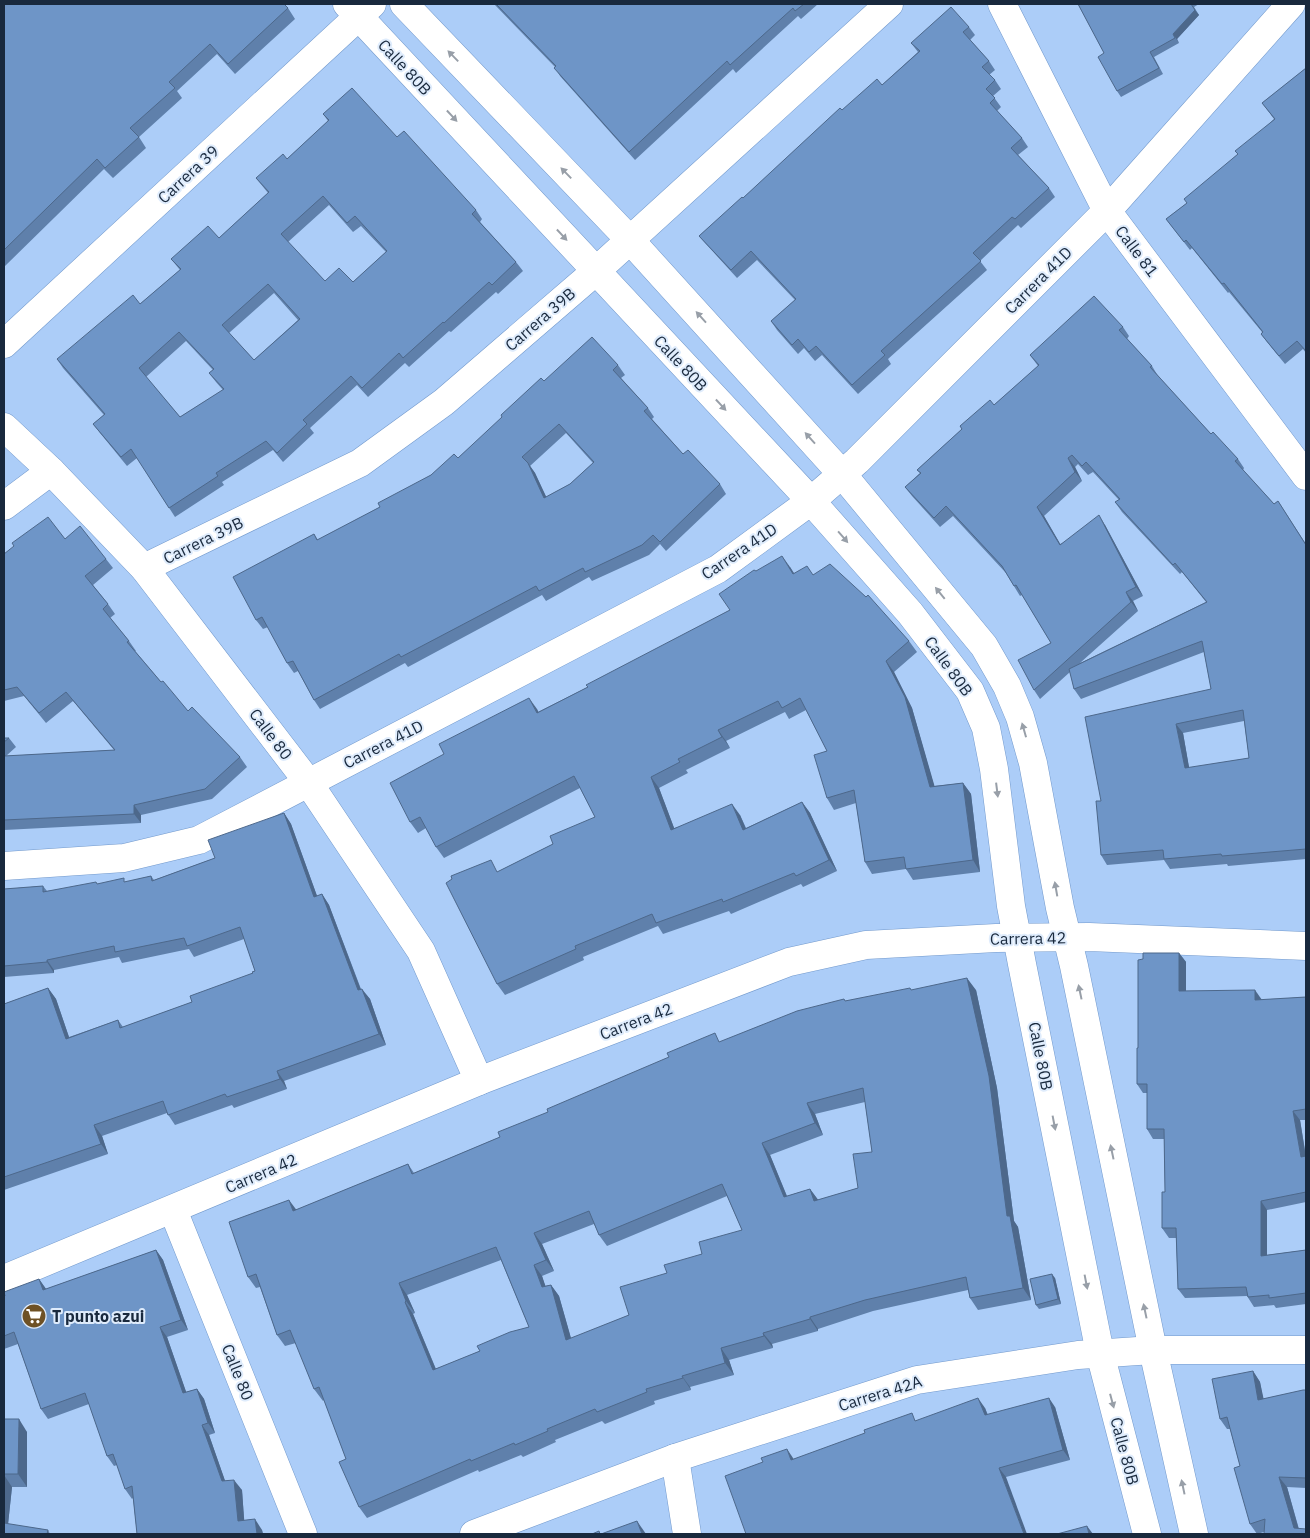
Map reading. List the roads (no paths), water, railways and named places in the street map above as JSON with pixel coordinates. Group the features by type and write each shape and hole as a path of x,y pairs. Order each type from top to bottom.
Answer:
{"street":[{"path":"404,4 630,240 842,474 984,646 1007,686 1020,717 1034,763 1060,908 1074,966 1153,1350 1194,1534"},
{"name":"Carrera 39B","path":"144,568 360,463 444,402 596,271 889,4"},
{"name":"Calle 81","path":"1002,4 1107,211 1306,476"},
{"name":"Carrera 41D","path":"4,866 124,858 199,840 718,569 811,501 842,474 1107,211 1291,4"},
{"name":"Calle 80B","path":"359,8 596,271 811,501 910,613 970,691 986,728 993,761 1011,906 1100,1354 1147,1534"},
{"name":"Carrera 39","path":"4,344 359,8"},
{"name":"Calle 80","path":"4,427 51,471 144,568 308,782 421,951 479,1081"},
{"path":"4,506 51,471"},
{"name":"Carrera 42","path":"4,1279 479,1081 789,962 866,945 1017,938 1067,937 1306,946"},
{"name":"Calle 80","path":"173,1210 303,1534"},
{"name":"Carrera 42A","path":"474,1534 675,1458 917,1380 1078,1355 1153,1350 1306,1350"},
{"path":"675,1458 687,1534"}],"place":[{"name":"T punto azui","path":"34,1316"}]}
